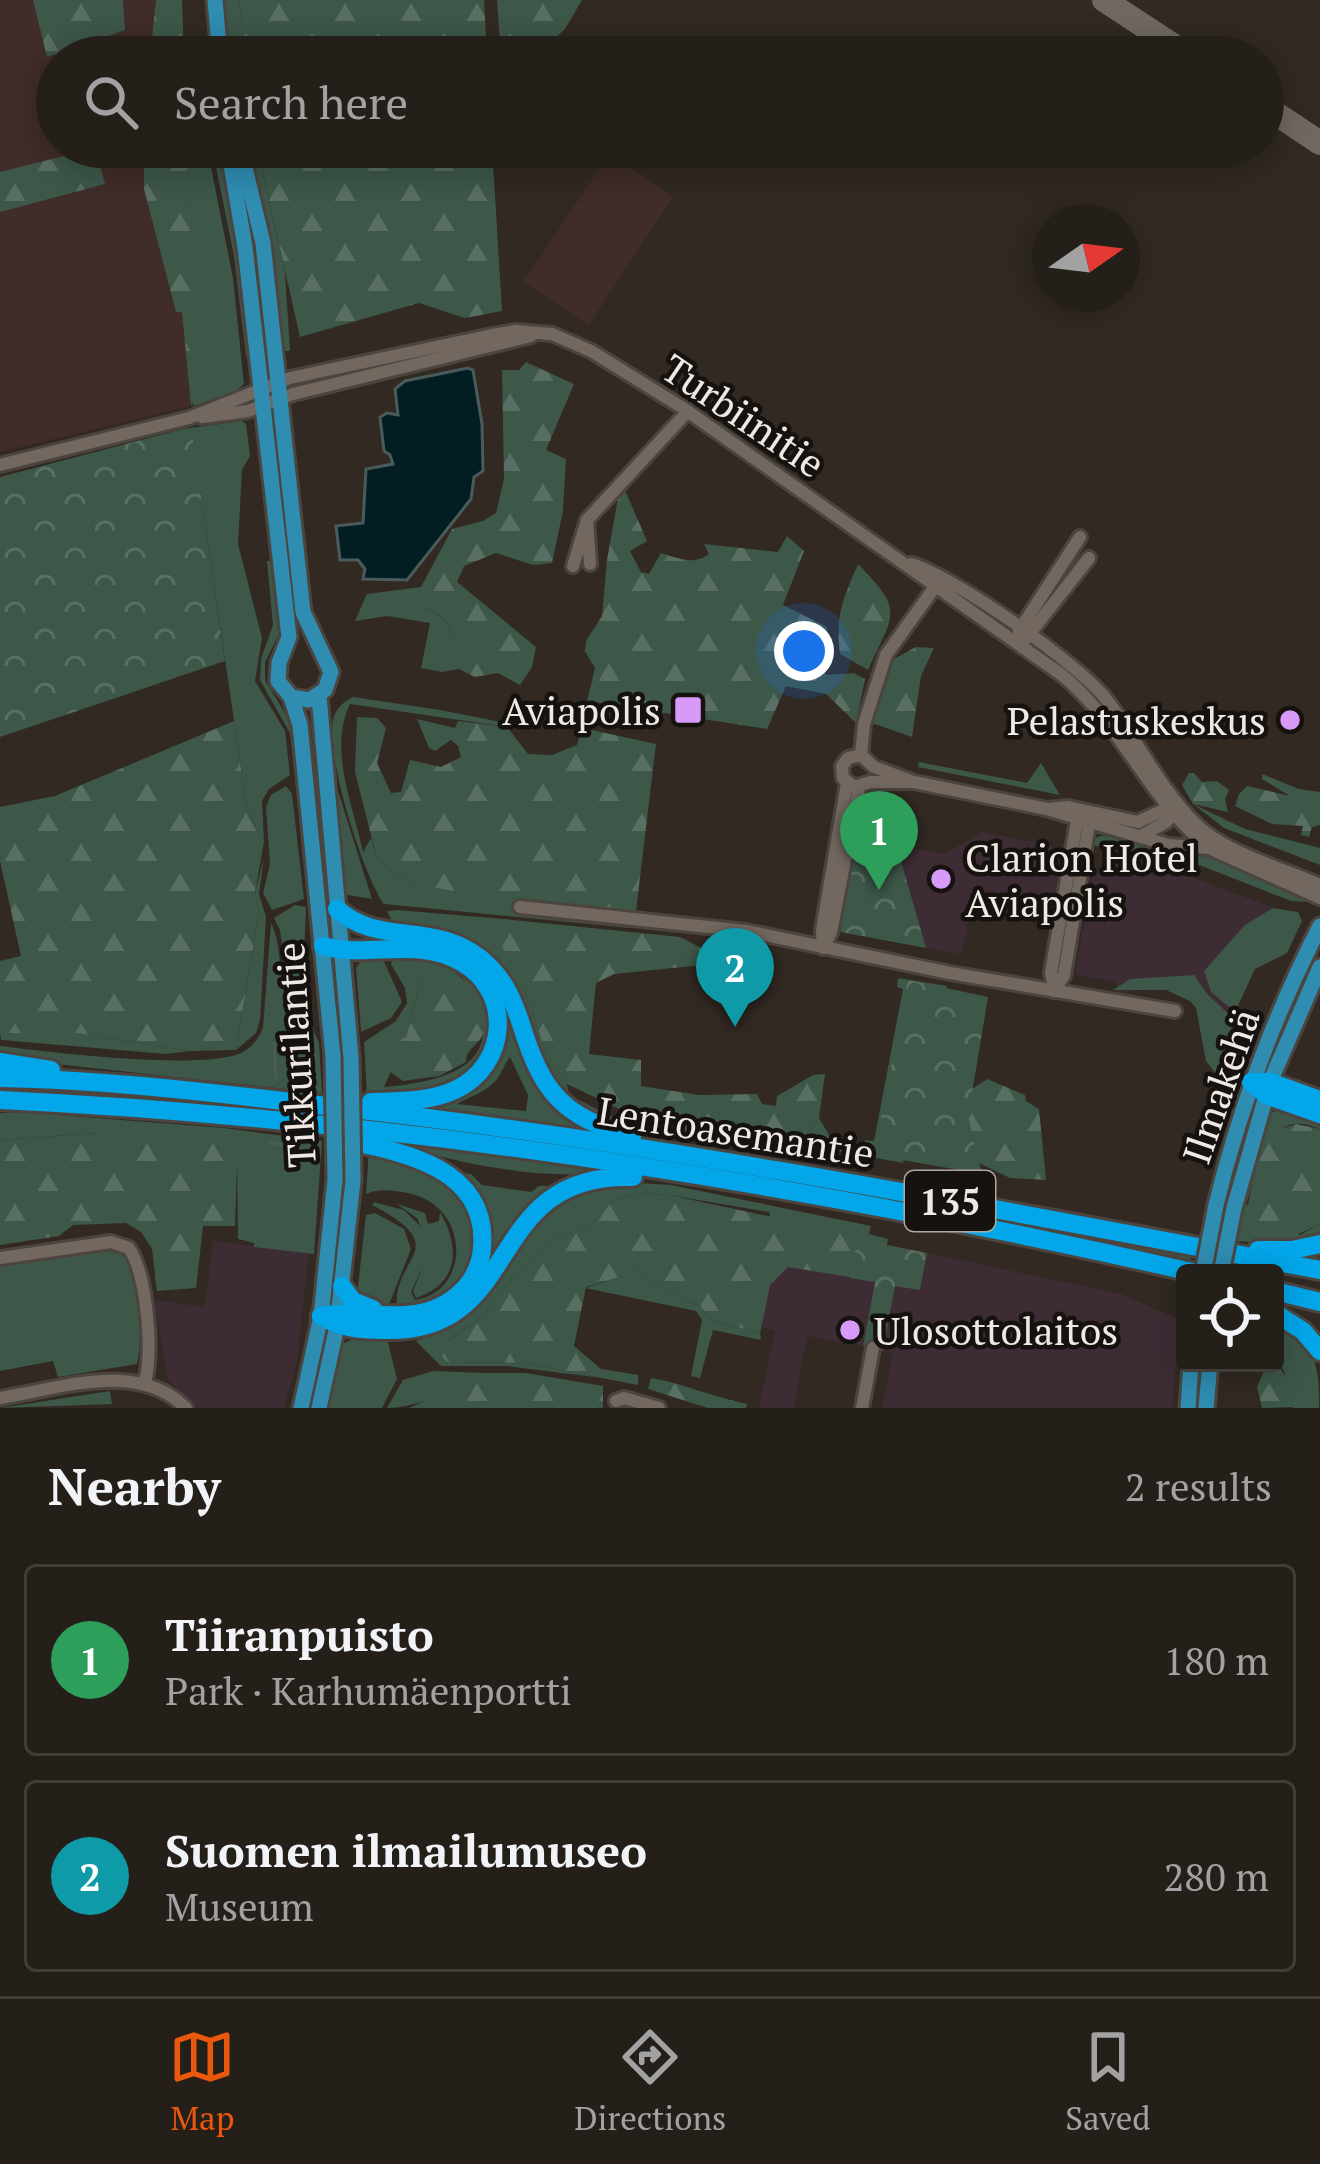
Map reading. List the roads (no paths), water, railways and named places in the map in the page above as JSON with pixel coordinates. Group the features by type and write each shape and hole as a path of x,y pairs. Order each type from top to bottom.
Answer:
{"highway":[{"path":"337,909 360,927 450,941 492,969 510,995 539,1076 569,1111 682,1153"},
{"path":"335,945 399,932"},
{"path":"307,1104 410,1100 457,1089 481,1071 498,1034 497,1008 486,983 456,958 399,947 335,945"},
{"name":"135","path":"0,1062 99,1075 138,1087"},
{"path":"0,1078 138,1087"},
{"path":"1262,1086 1320,1100"},
{"path":"1262,1086 1320,1114"},
{"name":"Lentoasemantie","path":"138,1087 682,1153 1320,1270"},
{"name":"Lentoasemantie","path":"0,1102 257,1120 444,1141 686,1176 966,1225 1176,1268"},
{"path":"257,1120 414,1156 449,1174 469,1195 480,1220 481,1262 468,1286 442,1306 394,1316 332,1318"},
{"path":"332,1318 412,1331 436,1324 474,1299 521,1225 557,1193 603,1178 686,1176"},
{"path":"1223,1252 1292,1250 1320,1244"},
{"path":"1137,1260 1176,1277"},
{"path":"342,1286 353,1301 394,1316"},
{"path":"1284,1293 1320,1302"},
{"path":"1284,1318 1303,1330 1320,1351"}],"main road":[{"path":"215,0 218,36"},
{"path":"231,168 245,248 289,637 278,681 291,697 303,701 319,696 331,677 303,611 263,243 245,168"},
{"path":"284,655 304,646 322,653"},
{"name":"Tikkurilantie","path":"301,1408 342,1286 344,1180 333,1056 337,909 319,696"},
{"name":"Tikkurilantie","path":"291,697 300,725 351,1058 332,1318 319,1408"},
{"name":"Ilmakehä","path":"1262,1086 1293,980 1320,926"},
{"name":"Ilmakehä","path":"1222,1264 1234,1132 1320,967"},
{"name":"Ilmakehä","path":"1202,1264 1225,1206"},
{"path":"1188,1408 1190,1372"},
{"path":"1207,1408 1209,1372"}],"street":[{"name":"Turbiinitie","path":"0,465 492,335 515,332 566,338 688,411 908,563 1071,664 1096,687 1173,809 1209,848"},
{"path":"573,566 587,520 688,411"},
{"path":"587,520 590,564"},
{"path":"1023,636 1080,537"},
{"path":"1023,636 1089,558"},
{"path":"861,754 864,724 886,655 938,582"},
{"path":"861,754 874,767 914,782 1047,809 1168,845 1209,848 1320,898"},
{"path":"861,754 852,755 842,766 859,784 914,782"},
{"path":"824,947 822,930 859,784 874,767"},
{"path":"1084,819 1138,822 1173,809"},
{"path":"1141,836 1173,809"},
{"path":"1173,809 1211,838 1320,885"},
{"path":"1054,991 1064,975 1084,819"},
{"path":"520,907 746,931 1175,1011"},
{"path":"0,1258 111,1242 129,1248 136,1261 148,1330 145,1382"},
{"path":"862,1408 873,1348"},
{"path":"0,1398 118,1380 145,1382 186,1408"},
{"path":"162,1390 176,1408"},
{"path":"616,1401 624,1398 659,1408"}],"water":[{"path":"473,370 482,424 483,471 474,477 471,499 407,580 363,579 365,569 358,560 340,560 336,526 363,523 366,469 393,464 384,451 380,417 398,415 395,389 405,381"}],"waterway":[{"path":"274,1043 276,1078"},
{"path":"269,1142 313,1153"}],"place":[{"name":"Aviapolis","path":"688,710"},
{"name":"Pelastuskeskus","path":"1290,720"},
{"name":"Clarion Hotel Aviapolis","path":"941,879"},
{"name":"Tiiranpuisto","path":"879,890"},
{"name":"Suomen ilmailumuseo","path":"735,1027"},
{"name":"Ulosottolaitos","path":"850,1330"}]}
